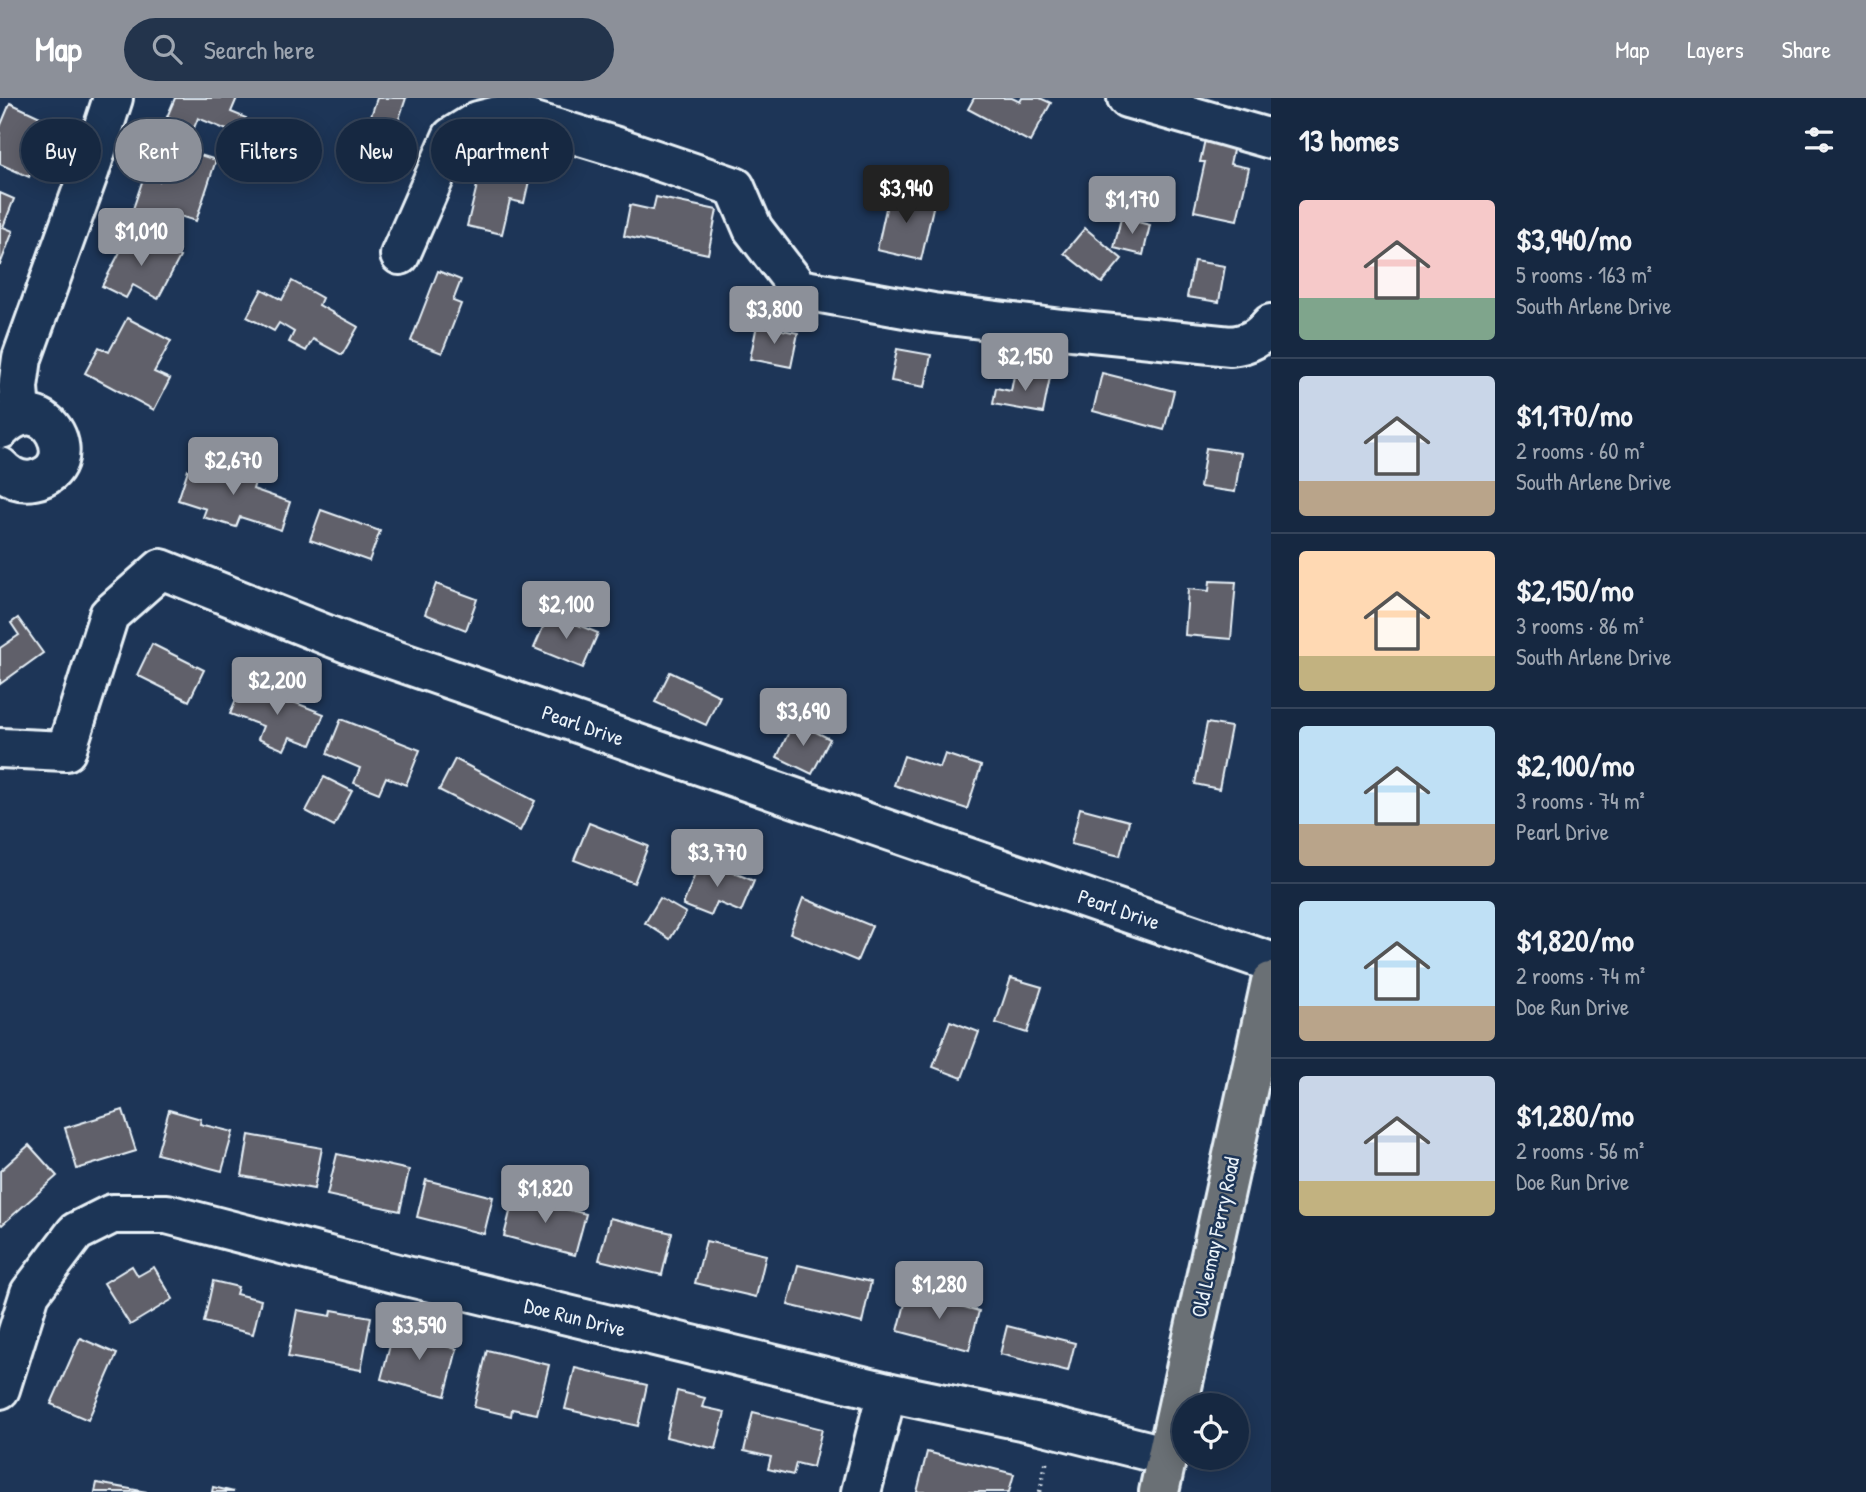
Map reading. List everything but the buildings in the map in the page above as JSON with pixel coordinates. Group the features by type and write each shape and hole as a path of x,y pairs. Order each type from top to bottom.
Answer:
{"main road":[{"name":"Old Lemay Ferry Road","path":"1163,1474 1271,982"}],"street":[{"path":"10,423 22,358 113,98"},
{"path":"1127,98 1271,139"},
{"path":"400,255 452,137 478,121 498,116 519,117 736,187 753,229 799,289 946,314 1231,346 1248,344 1262,335 1271,324"},
{"path":"0,467 16,480 40,479 50,472 57,462 60,450 59,438 44,420 32,416 10,423"},
{"name":"Pearl Drive","path":"0,748 66,751 109,615 161,569 357,647 1271,961"},
{"name":"Doe Run Drive","path":"0,1389 30,1293 75,1232 112,1214 167,1214 402,1276 887,1392 1040,1424 1163,1474"},
{"path":"861,1492 887,1392"}],"path":[{"path":"1040,1492 1048,1455"}]}
